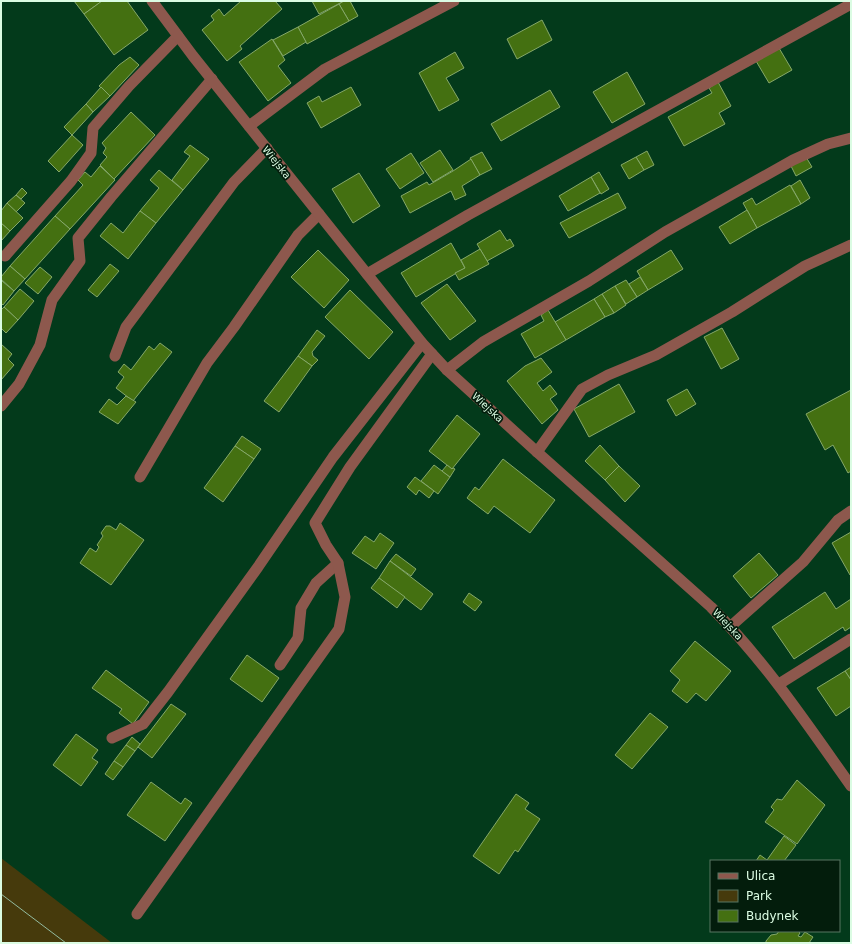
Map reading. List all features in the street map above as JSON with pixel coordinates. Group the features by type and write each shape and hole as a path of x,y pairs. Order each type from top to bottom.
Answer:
{"street":[{"name":"Wiejska","path":"152,1 249,126 422,343 447,370 694,591 731,626 779,684 851,786"},
{"path":"249,126 324,69 454,1"},
{"path":"367,274 468,215 851,4"},
{"path":"5,256 91,153 93,128 129,86 178,36"},
{"path":"1,406 19,384 40,345 52,300 80,261 78,238 212,79"},
{"path":"447,370 483,342 589,281 665,232 793,160 828,144 851,138"},
{"path":"115,356 126,327 234,182 267,148"},
{"path":"140,477 207,362 298,235 319,214"},
{"path":"537,452 582,389 608,375 656,355 732,312 805,266 851,245"},
{"path":"112,738 143,724 168,692 258,567 333,457 422,343"},
{"path":"136,914 339,629 345,597 338,563 326,545 315,523 350,467 432,354"},
{"path":"731,626 803,562 838,520 851,511"},
{"path":"280,665 298,638 302,608 316,583 338,563"},
{"path":"779,684 851,639"}],"green space":[{"path":"1,858 112,943 1,943"}],"building":[{"path":"74,1 102,1 84,14"},
{"path":"102,1 127,1 148,30 114,55 84,14"},
{"path":"241,1 275,1 282,9 240,46 242,49 227,61 202,30 214,20 211,16 219,9 224,16"},
{"path":"312,1 344,1 319,14"},
{"path":"344,1 350,1 358,16 349,21 339,4"},
{"path":"339,4 349,21 307,44 298,27"},
{"path":"542,20 552,40 517,59 507,39"},
{"path":"298,27 306,42 283,56 273,40"},
{"path":"272,39 285,60 278,66 291,83 268,101 239,62"},
{"path":"779,48 792,70 769,83 756,61"},
{"path":"455,52 464,68 446,78 459,100 439,111 419,73"},
{"path":"130,57 139,65 110,96 99,86 119,65"},
{"path":"627,72 645,104 612,123 593,92"},
{"path":"718,82 731,106 719,113 725,124 684,146 668,117 712,93 709,88"},
{"path":"101,87 110,96 93,112 86,104"},
{"path":"351,87 361,105 321,128 307,103 319,96 322,102"},
{"path":"550,90 560,107 501,141 491,124"},
{"path":"86,104 93,112 72,135 64,127"},
{"path":"131,112 155,135 114,179 100,165 107,157 103,153 106,148 102,143"},
{"path":"72,135 83,145 59,172 48,161"},
{"path":"190,145 209,159 183,190 172,180 190,156 184,152"},
{"path":"440,150 453,170 433,182 420,163"},
{"path":"647,151 654,165 644,170 636,157"},
{"path":"482,152 492,169 480,175 470,158"},
{"path":"411,153 424,173 400,189 386,169"},
{"path":"636,157 644,170 629,179 621,165"},
{"path":"806,157 812,167 796,176 791,166"},
{"path":"471,159 480,175 462,186 466,195 455,200 451,191 410,213 401,196 427,182 429,185"},
{"path":"100,166 115,180 70,229 55,216 83,185 78,180 85,172 91,177"},
{"path":"159,170 183,190 156,223 140,211 159,188 150,180"},
{"path":"599,172 609,189 601,194 591,177"},
{"path":"359,173 380,206 353,223 332,189"},
{"path":"591,177 600,193 568,211 559,196"},
{"path":"800,180 810,198 801,204 791,186"},
{"path":"790,185 801,204 757,228 743,203 752,198 756,205"},
{"path":"22,188 27,193 21,199 16,195"},
{"path":"618,193 626,208 569,238 560,223"},
{"path":"16,195 25,203 16,212 7,203"},
{"path":"7,203 23,218 10,231 1,223 1,211"},
{"path":"747,210 757,228 730,244 719,227"},
{"path":"140,211 156,223 128,259 100,236 111,223 123,233"},
{"path":"55,216 70,229 25,279 10,266"},
{"path":"1,223 10,231 1,241"},
{"path":"500,230 507,241 510,239 514,246 487,261 477,244"},
{"path":"451,243 465,268 416,297 401,273"},
{"path":"480,249 489,264 459,280 455,273 465,268 461,260"},
{"path":"318,250 349,280 324,308 291,277"},
{"path":"671,250 683,269 648,290 637,271"},
{"path":"110,264 119,271 97,297 88,290"},
{"path":"10,266 25,279 14,291 1,279"},
{"path":"40,267 52,277 38,294 25,283"},
{"path":"640,277 648,290 637,297 629,284"},
{"path":"626,280 637,297 626,304 615,286"},
{"path":"2,281 14,291 3,305 1,303"},
{"path":"447,284 476,321 450,340 421,303"},
{"path":"615,286 626,305 614,313 602,294"},
{"path":"20,289 34,301 18,320 4,307"},
{"path":"350,290 393,332 369,359 325,317"},
{"path":"602,294 614,313 605,317 594,299"},
{"path":"594,299 605,317 566,340 555,322"},
{"path":"4,307 18,320 6,333 1,328 1,310"},
{"path":"548,310 566,340 535,358 521,334 544,321 541,315"},
{"path":"722,328 739,359 721,369 704,337"},
{"path":"317,330 325,336 312,352 313,356 318,360 312,366 298,356"},
{"path":"160,343 172,352 133,401 116,388 124,377 118,372 124,364 131,370 149,346 154,350"},
{"path":"1,344 12,354 8,359 14,365 1,380"},
{"path":"298,356 312,366 279,412 264,401"},
{"path":"541,358 552,372 537,383 543,391 550,385 557,394 550,399 558,410 542,424 507,381 525,366"},
{"path":"619,384 635,412 589,437 574,409"},
{"path":"687,389 696,404 676,416 667,400"},
{"path":"851,390 851,471 848,473 833,445 825,450 806,414"},
{"path":"126,396 136,402 118,424 99,412 109,399 117,405"},
{"path":"457,415 480,434 452,469 429,451"},
{"path":"242,436 261,449 254,459 235,446"},
{"path":"600,445 619,466 605,480 585,461"},
{"path":"235,446 254,459 223,502 204,488"},
{"path":"503,459 555,500 530,533 494,506 488,514 467,498 475,487 479,490"},
{"path":"434,465 450,477 438,494 421,481"},
{"path":"447,465 452,469 455,469 450,477 442,471"},
{"path":"619,466 640,486 625,502 605,480"},
{"path":"415,477 434,491 429,498 419,490 416,495 407,487"},
{"path":"120,523 144,540 111,585 80,563 90,548 96,552 99,547 97,545 103,536 101,533 106,526 110,526 116,530"},
{"path":"851,532 851,575 850,575 832,543"},
{"path":"380,533 394,543 376,569 352,553 365,536 374,542"},
{"path":"759,553 778,575 751,598 733,576"},
{"path":"396,554 416,569 411,576 390,561"},
{"path":"390,561 433,594 421,610 379,578"},
{"path":"379,578 405,597 397,608 371,588"},
{"path":"825,592 836,609 851,599 851,627 845,631 843,627 794,659 772,627"},
{"path":"469,593 482,602 475,611 463,602"},
{"path":"695,641 731,671 706,701 696,693 687,703 672,691 680,680 670,671"},
{"path":"247,655 279,678 262,702 230,679"},
{"path":"851,667 851,680 845,671"},
{"path":"106,670 149,702 133,724 119,713 122,709 92,688"},
{"path":"845,671 851,680 851,706 836,716 817,688"},
{"path":"171,704 186,714 152,758 138,747"},
{"path":"650,713 668,727 632,769 615,755"},
{"path":"76,734 98,750 92,758 98,762 81,786 53,765"},
{"path":"132,737 140,744 135,751 126,745"},
{"path":"126,745 135,751 123,767 114,761"},
{"path":"114,761 123,767 113,780 105,774"},
{"path":"797,780 825,805 797,844 765,822 774,810 771,807 777,799 782,800"},
{"path":"151,782 181,804 185,798 192,803 165,841 127,815"},
{"path":"516,794 529,803 525,809 540,819 518,852 515,850 499,874 473,856"},
{"path":"784,836 796,845 785,860 767,860"},
{"path":"760,855 767,860 757,860"},
{"path":"778,932 799,932 800,933 798,936 801,937 805,932 813,937 809,943 766,943 771,935 777,934"}],"tram line":[{"path":"1,894 66,943"}]}
